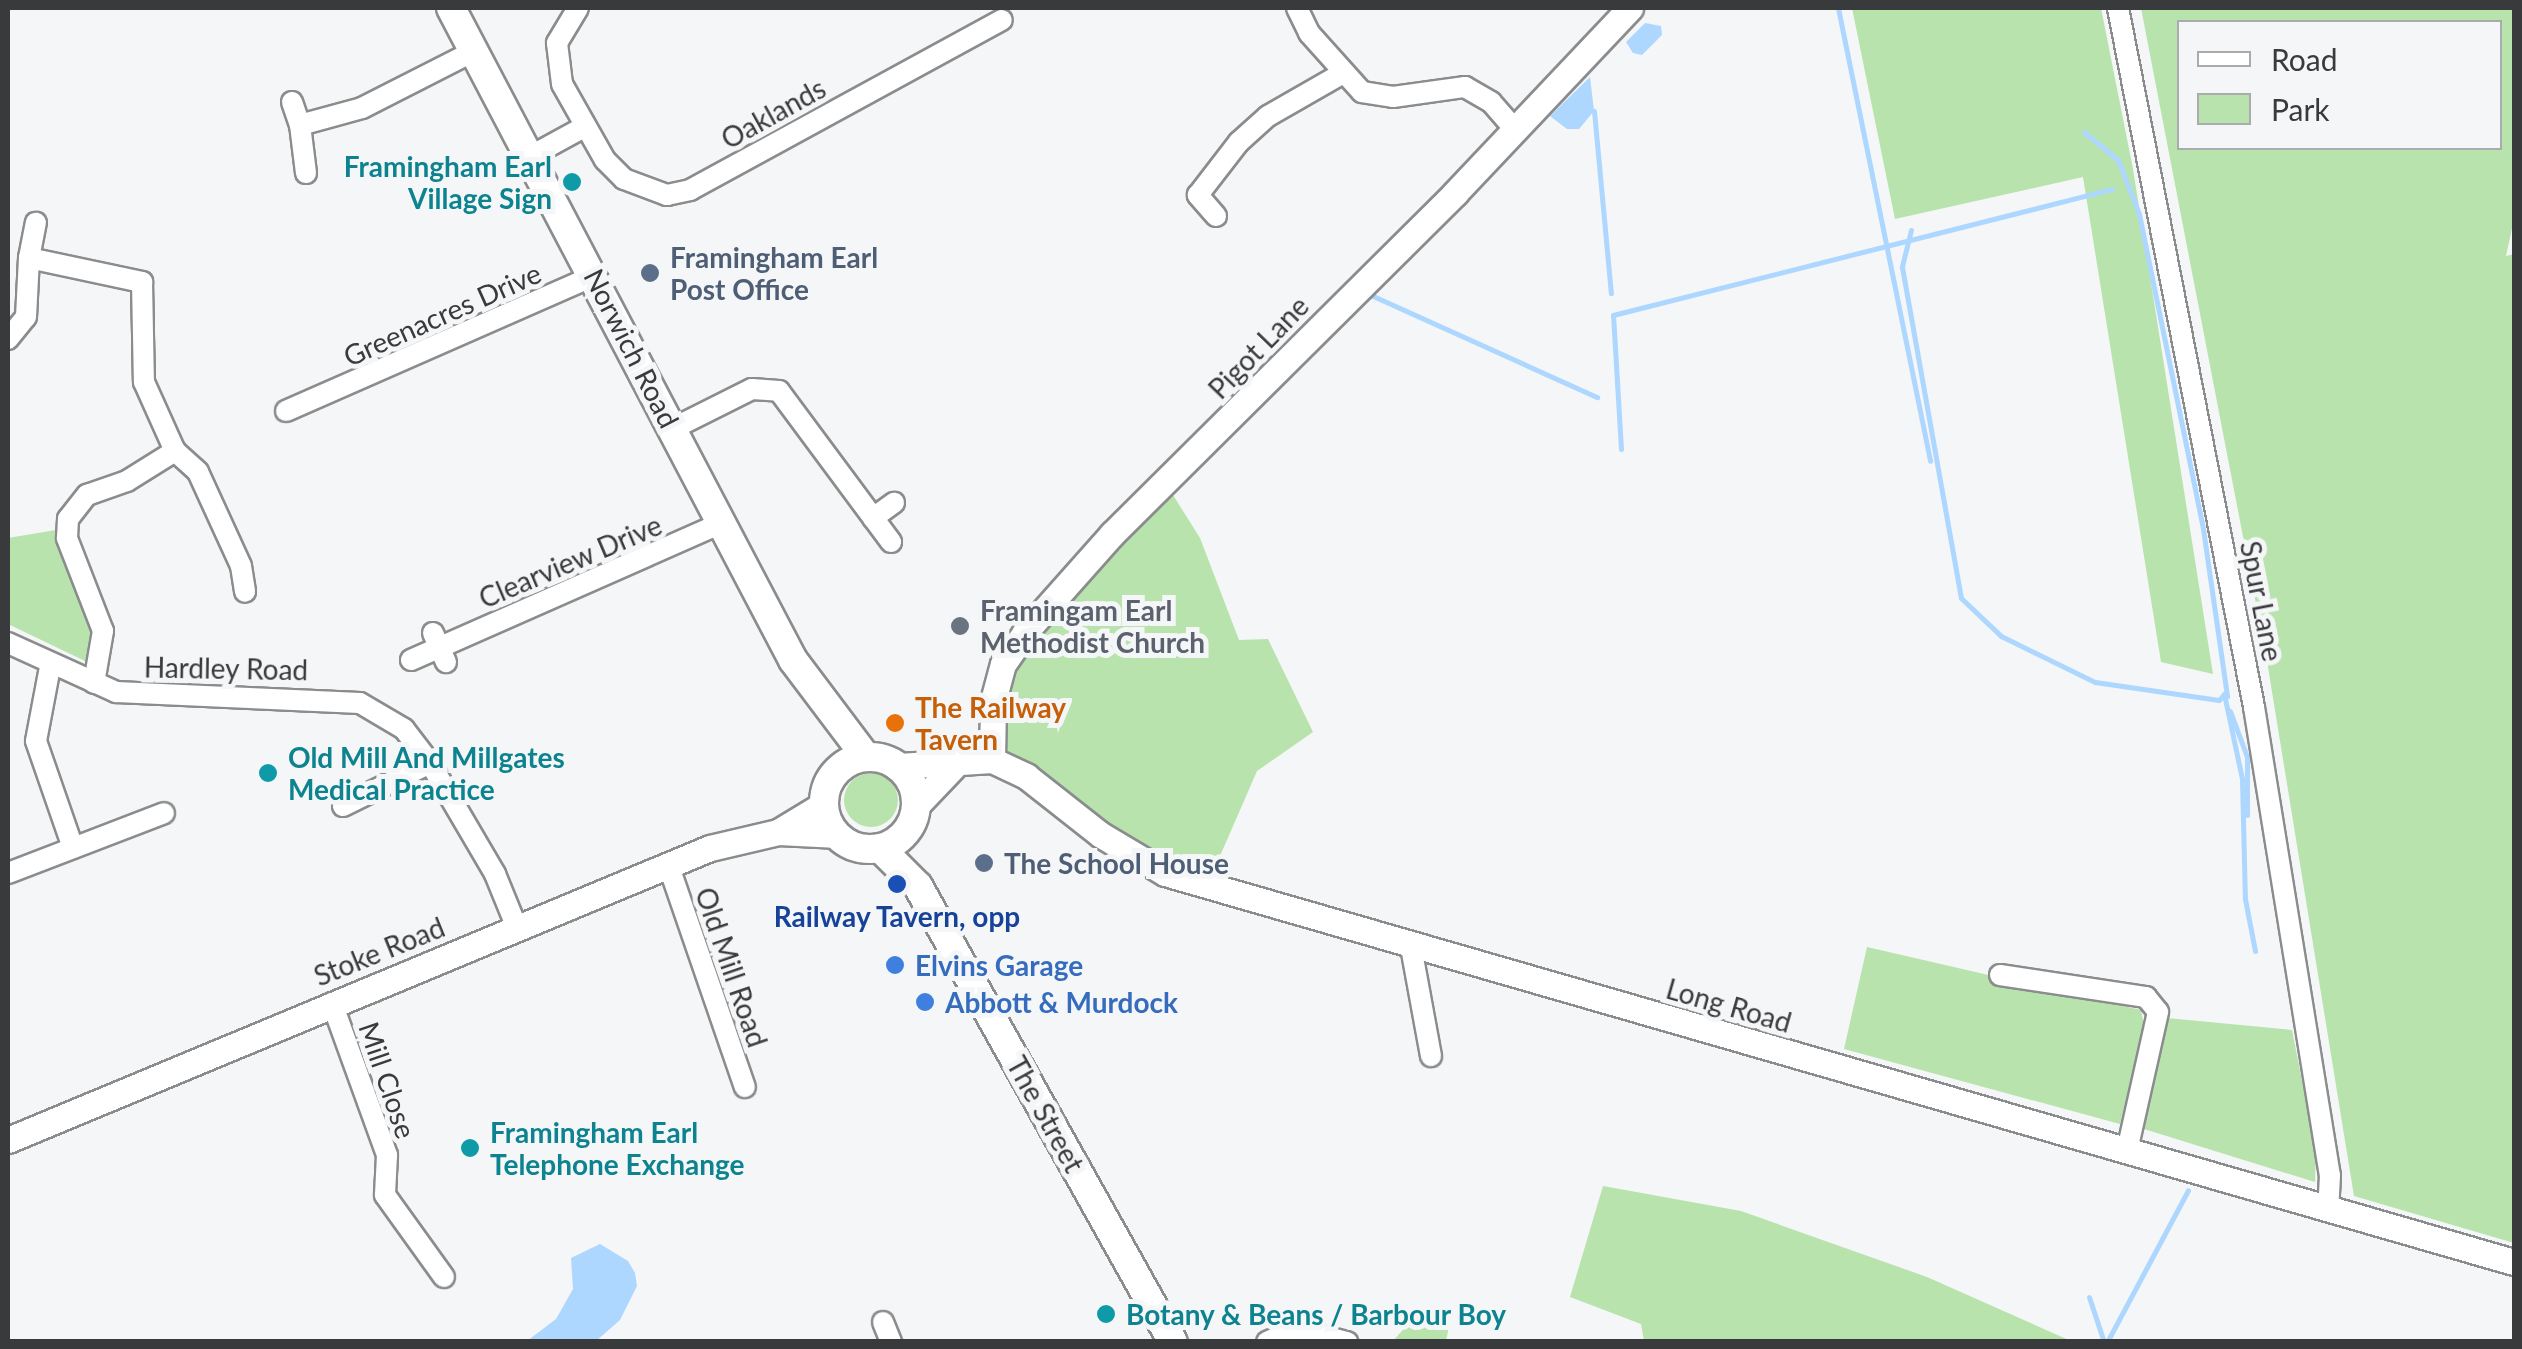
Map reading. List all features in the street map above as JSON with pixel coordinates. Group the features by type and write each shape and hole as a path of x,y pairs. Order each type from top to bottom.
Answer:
{"main road":[{"name":"Norwich Road","path":"452,8 812,688 866,757"},
{"name":"Norwich Road","path":"812,688 828,792"},
{"path":"838,836 828,792 866,757 899,766"},
{"name":"The Street","path":"899,766 912,818 918,886"},
{"path":"880,848 912,818"},
{"name":"The Street","path":"838,836 859,847 880,848 918,886 1164,1339"}],"street":[{"name":"Oaklands","path":"578,8 557,43 556,65 584,127 624,179 667,194 690,190 1002,20"},
{"path":"1297,8 1309,32 1344,72 1374,98 1465,87 1482,94 1515,130"},
{"name":"Pigot Lane","path":"992,760 1002,664 1025,632 1112,534 1515,130 1630,8"},
{"name":"Spur Lane","path":"2118,8 2254,707 2330,1176 2328,1209"},
{"path":"300,125 362,108 474,50"},
{"path":"1216,216 1190,189 1268,116 1344,72"},
{"path":"292,102 300,125 306,173"},
{"path":"531,156 584,127"},
{"path":"8,339 26,317 29,258 36,223"},
{"path":"29,258 142,282 144,382 175,451 198,472 241,566 244,592"},
{"name":"Greenacres Drive","path":"286,412 594,276"},
{"path":"674,428 752,389 779,391 890,542"},
{"path":"94,684 103,631 68,538 68,519 87,495 127,481 175,451"},
{"path":"873,518 894,503"},
{"name":"Clearview Drive","path":"410,660 722,523"},
{"name":"Hardley Road","path":"8,643 50,667 94,684 150,696 360,702 404,729 430,764 495,874 518,928"},
{"path":"50,667 36,741 73,848"},
{"path":"899,766 954,767 992,760"},
{"name":"Long Road","path":"992,760 1026,776 1102,836 1165,873 2514,1262"},
{"path":"343,806 430,764"},
{"path":"912,818 954,767"},
{"name":"Stoke Road","path":"778,832 828,792"},
{"path":"8,872 164,813"},
{"name":"Stoke Road","path":"8,1140 668,864 778,832 838,836"},
{"name":"Old Mill Road","path":"668,864 744,1087"},
{"path":"1411,947 1431,1056"},
{"path":"2000,974 2146,997 2158,1012 2127,1151"},
{"name":"Mill Close","path":"332,1003 387,1156 385,1194 444,1277"},
{"path":"1267,1342 1296,1329 1347,1342"}],"green space":[{"path":"1852,8 2101,8 2133,169 2213,674 2161,662 2083,177 1895,219"},
{"path":"2141,8 2514,8 2514,219 2506,256 2514,254 2514,1243 2354,1196 2267,661"},
{"path":"1173,495 1200,538 1239,640 1268,639 1313,732 1257,771 1210,879 1137,848 1005,758 1007,682 1037,630"},
{"path":"56,530 91,613 95,658 87,662 8,624 8,538"},
{"path":"871,773 890,781 898,800 890,819 871,827 852,819 844,800 852,781"},
{"path":"1867,947 2141,1010 2144,1026 2120,1124 1844,1049"},
{"path":"2167,1018 2292,1030 2316,1152 2315,1182 2144,1129"},
{"path":"1603,1186 1741,1211 1927,1277 2071,1341 1644,1341 1641,1324 1570,1297"},
{"path":"1408,1324 1449,1327 1446,1341 1393,1341"}],"water":[{"path":"1645,23 1661,26 1662,35 1642,55 1633,53 1626,42"},
{"path":"1590,77 1594,111 1579,129 1567,129 1550,116"},
{"path":"600,1244 628,1261 635,1273 637,1286 620,1320 596,1341 527,1341 556,1319 573,1289 571,1258"}],"waterway":[{"path":"1838,8 1930,461"},
{"path":"1594,111 1611,293"},
{"path":"2084,132 2118,160 2139,214 2203,529 2227,696"},
{"path":"1621,449 1613,315 2112,189"},
{"path":"1911,230 1902,267 1961,598 2001,636 2095,682 2219,700 2224,694 2242,779 2245,899 2255,951"},
{"path":"1373,296 1597,397"},
{"path":"2230,711 2247,757 2247,815"},
{"path":"2107,1342 2188,1190"},
{"path":"2089,1297 2104,1342"}],"place":[{"name":"Framingham Earl Village Sign","path":"572,182"},
{"name":"Framingham Earl Post Office","path":"650,273"},
{"name":"Framingam Earl Methodist Church","path":"960,626"},
{"name":"The Railway Tavern","path":"895,723"},
{"name":"Old Mill And Millgates Medical Practice","path":"268,773"},
{"name":"The School House","path":"984,863"},
{"name":"Railway Tavern, opp","path":"897,884"},
{"name":"Elvins Garage","path":"895,965"},
{"name":"Abbott & Murdock","path":"925,1002"},
{"name":"Framingham Earl Telephone Exchange","path":"470,1148"},
{"name":"Botany & Beans / Barbour Boy","path":"1106,1314"}]}
